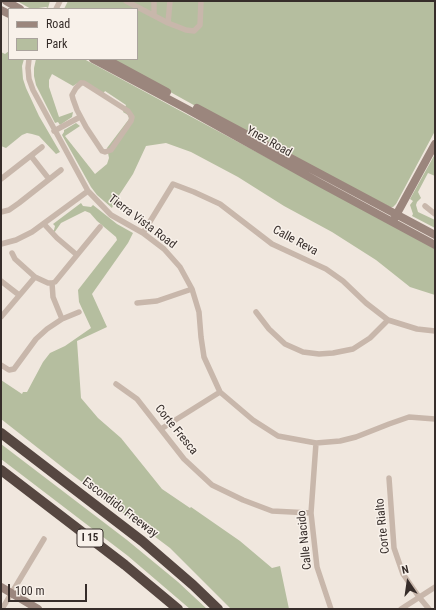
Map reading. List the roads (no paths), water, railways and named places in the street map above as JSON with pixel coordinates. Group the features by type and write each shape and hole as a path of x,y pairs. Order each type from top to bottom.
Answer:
{"highway":[{"name":"Escondido Freeway","path":"1,433 154,551 218,609"},
{"name":"I 15","path":"1,470 130,569 178,609"}],"main road":[{"path":"6,1 18,8"},
{"name":"Ynez Road","path":"95,60 394,218 435,235"},
{"name":"Ynez Road","path":"108,60 394,218 435,244"},
{"path":"394,218 435,144"},
{"path":"1,587 38,609"}],"street":[{"path":"126,1 168,23 186,30 194,31 200,25 201,1"},
{"path":"154,1 154,16"},
{"path":"168,23 170,1"},
{"name":"Tierra Vista Road","path":"29,60 29,79 39,103 88,191 111,215 143,233 164,249 180,266 192,289 199,312 204,357 220,392 253,420 278,436 316,443 340,441 356,437 410,417 435,419"},
{"path":"84,83 128,111 132,117 131,121 110,150 105,152 102,151 80,117 72,95 78,85 84,83"},
{"path":"54,130 80,117"},
{"path":"1,179 42,147"},
{"path":"31,156 49,179"},
{"path":"1,212 8,210 19,203 61,170"},
{"name":"Calle Reva","path":"143,233 173,184 220,204 272,244 326,269 344,281 366,303 388,320 417,329 435,331"},
{"path":"1,244 16,240 32,232 88,191"},
{"path":"424,206 435,214"},
{"path":"44,224 57,238 77,255"},
{"path":"12,254 15,259 35,276 48,283 52,283 55,282 100,227"},
{"path":"1,317 35,276"},
{"path":"1,281 19,295"},
{"path":"52,283 53,297 62,319"},
{"path":"137,302 157,301 192,289"},
{"path":"1,365 9,370 14,369 36,339 47,329 62,319 79,312"},
{"path":"256,312 269,329 285,344 303,352 319,354 353,349 370,338 388,320"},
{"name":"Corte Fresca","path":"116,384 137,399 184,459 212,485 243,500 272,511 311,513"},
{"path":"161,430 220,392"},
{"name":"Calle Nacido","path":"316,443 311,513 317,567 331,609"},
{"name":"Corte Rialto","path":"389,478 394,548 403,574 429,609"},
{"path":"2,609 44,539"},
{"path":"401,609 435,587"}]}
